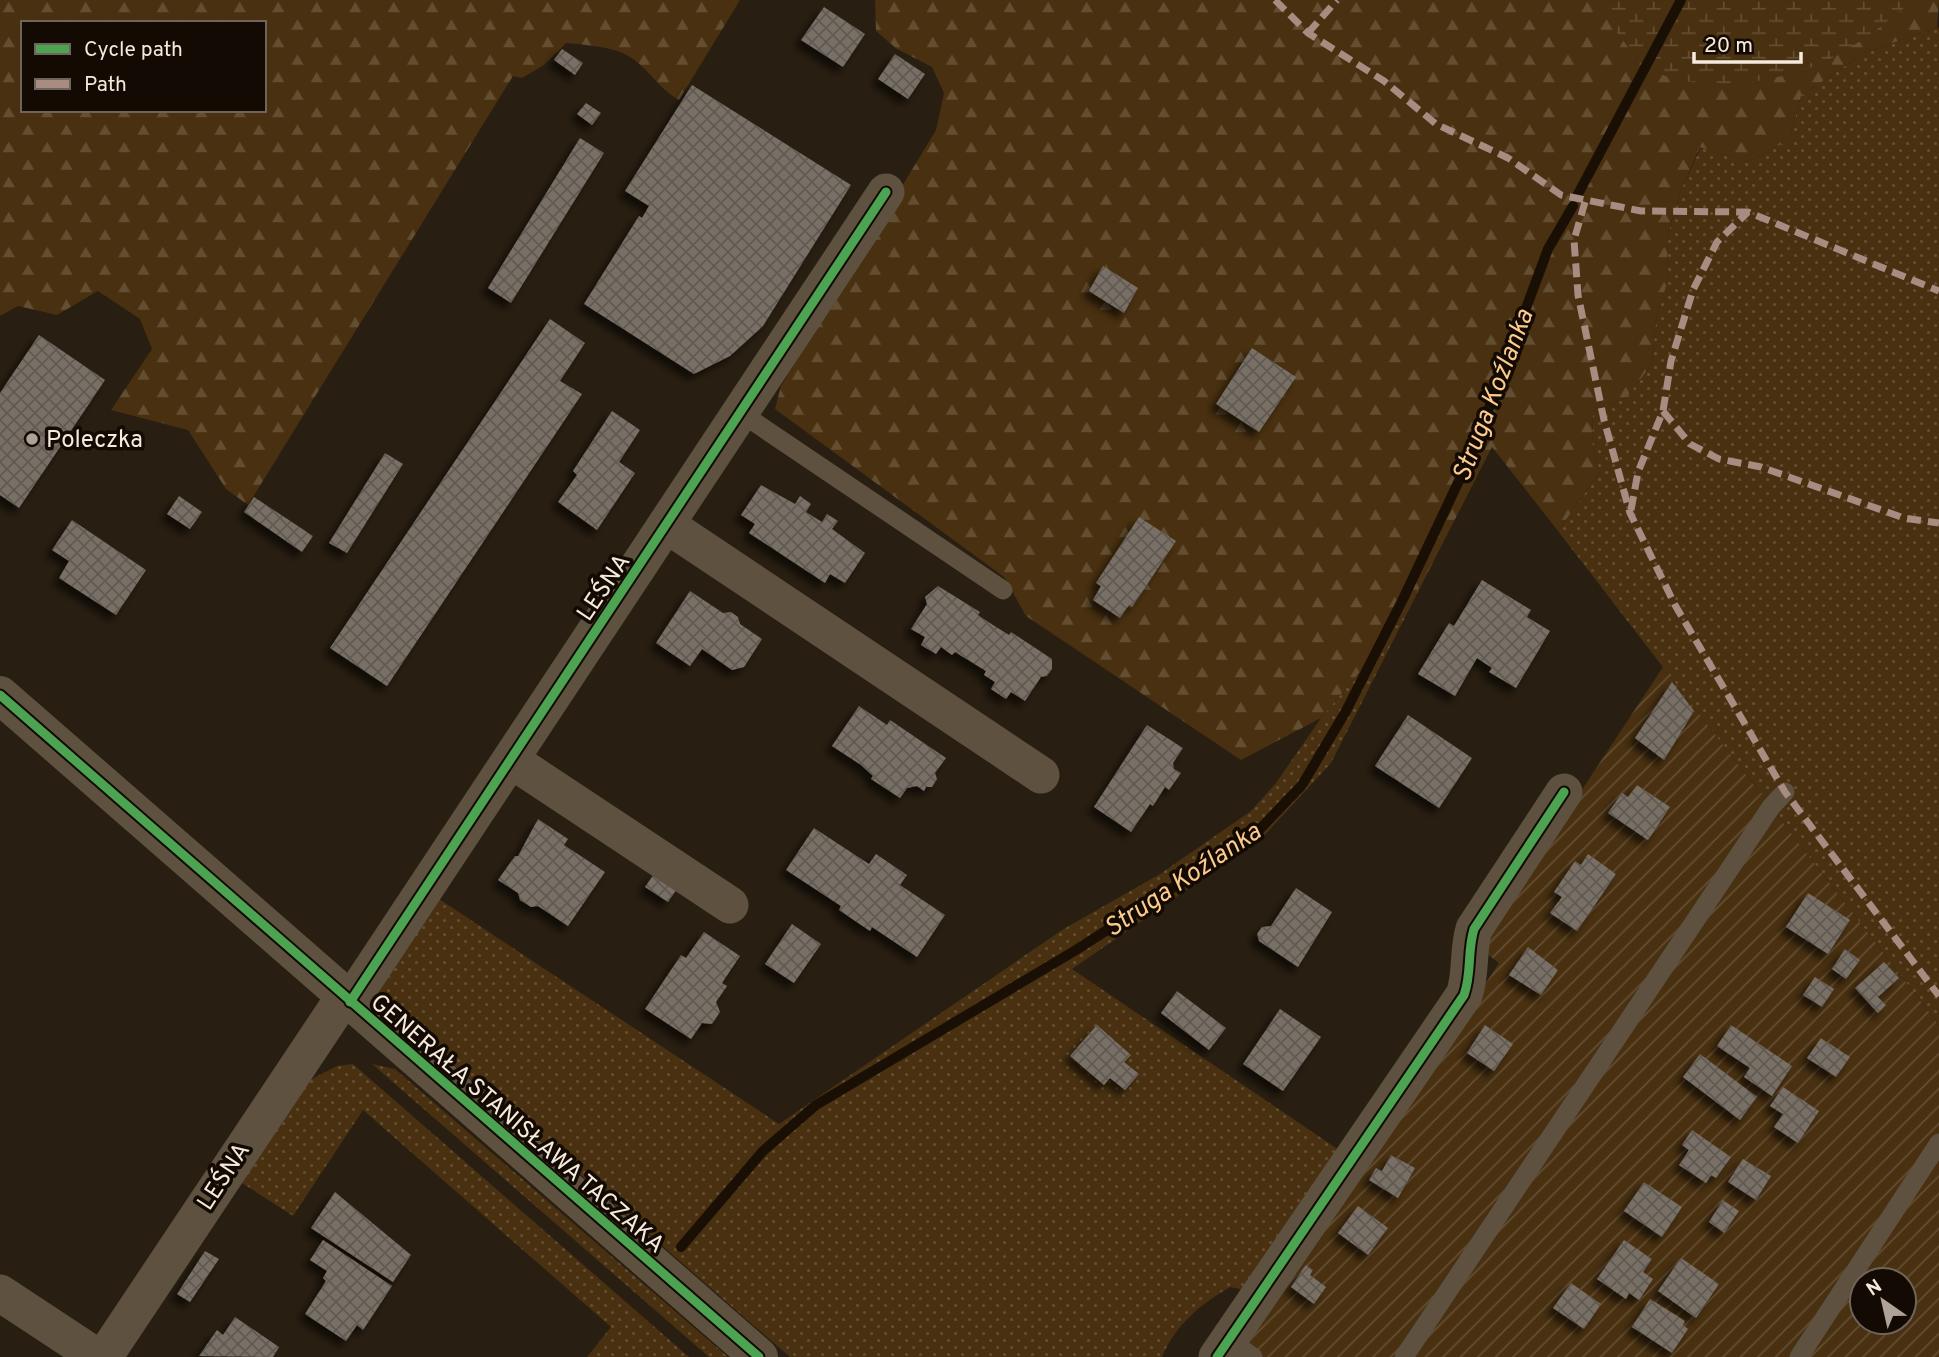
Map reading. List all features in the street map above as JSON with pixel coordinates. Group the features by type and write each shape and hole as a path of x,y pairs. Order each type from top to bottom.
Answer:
{"street":[{"name":"LEŚNA","path":"104,1357 511,760 886,192"},
{"path":"667,525 1041,775"},
{"name":"GENERAŁA STANISŁAWA TACZAKA","path":"0,695 759,1357"},
{"path":"511,760 730,905"},
{"path":"1233,1351 1464,995 1470,977 1468,951 1474,929 1564,792"},
{"path":"0,1293 97,1357"}],"lane":[{"path":"741,413 1003,590"},
{"path":"1404,1357 1763,819 1785,792"},
{"path":"1799,1357 1939,1143"}],"green space":[{"path":"0,0 740,0 679,100 630,57 599,47 566,43 544,65 522,78 513,76 248,505 226,489 188,430 111,410 152,349 140,319 98,291 57,315 18,306 0,316"},
{"path":"875,0 1939,0 1937,27 1864,53 1801,96 1789,140 1748,162 1700,147 1681,190 1668,233 1667,283 1656,319 1652,364 1626,398 1593,411 1592,443 1599,473 1558,531 1492,447 1424,580 1389,637 1321,718 1241,760 1026,616 1004,577 775,409 781,386 936,130 944,93 932,67 897,49 876,31"},
{"path":"1595,0 1912,0 1866,37 1815,66 1775,78 1709,84 1666,76 1647,68 1629,48"},
{"path":"1937,27 1939,1025 1558,531 1599,473 1592,443 1593,411 1626,398 1652,364 1656,319 1667,282 1668,234 1681,190 1701,147 1748,162 1789,140 1801,96 1864,53"},
{"path":"1424,580 1331,763 1262,838 1072,969 1342,1152 1250,1291 1230,1287 1209,1301 1182,1325 1162,1357 790,1357 376,997 376,988 436,897 779,1124 1062,930 1160,874 1251,811 1276,783 1321,718 1389,637"},
{"path":"1663,667 1939,1025 1939,1357 1239,1357 1499,963 1478,947"},
{"path":"353,1064 689,1357 587,1357 611,1327 363,1110 293,1216 239,1181 306,1082 337,1066"},
{"path":"372,1064 395,1069 728,1357 709,1357"}],"building":[{"path":"824,7 865,34 843,67 801,40"},
{"path":"562,49 583,63 575,75 554,60"},
{"path":"895,54 925,74 908,99 878,79"},
{"path":"692,85 851,185 763,326 730,356 694,374 584,304 639,216 642,218 649,206 625,191"},
{"path":"586,103 601,113 592,125 577,114"},
{"path":"580,138 604,153 511,303 488,288"},
{"path":"1103,266 1138,288 1124,313 1089,291"},
{"path":"550,319 585,343 560,381 582,394 387,686 330,648"},
{"name":"Poleczka","path":"39,335 105,380 19,508 0,495 0,393"},
{"path":"1252,348 1296,377 1259,432 1216,404"},
{"path":"612,411 640,430 619,462 635,473 597,530 558,502 577,475 573,471"},
{"path":"385,453 403,464 347,553 329,543"},
{"path":"761,485 795,504 800,496 811,504 806,512 822,522 827,514 838,521 832,529 865,553 845,583 830,574 825,583 749,533 755,524 741,515"},
{"path":"179,496 202,512 190,529 167,514"},
{"path":"254,497 313,536 302,552 244,512"},
{"path":"1139,517 1176,541 1132,607 1129,605 1120,618 1093,600 1101,586 1096,583"},
{"path":"72,520 146,570 116,615 59,578 69,561 52,550"},
{"path":"1482,580 1531,610 1527,617 1550,631 1516,688 1489,672 1492,668 1477,658 1455,696 1418,674 1449,623 1454,626"},
{"path":"938,586 980,612 978,615 993,625 1009,635 1011,632 1052,659 1052,669 1047,676 1041,677 1025,701 1011,692 1006,699 991,689 995,682 984,675 986,671 955,652 952,655 941,647 936,654 921,645 925,637 911,629 927,604 925,597"},
{"path":"690,591 723,613 731,612 738,617 740,624 762,639 744,667 732,670 702,649 690,666 656,643"},
{"path":"1672,682 1694,711 1664,760 1635,738"},
{"path":"859,706 887,725 890,720 946,758 935,773 937,779 932,787 926,787 924,791 917,786 907,788 900,798 871,779 873,776 861,765 832,746"},
{"path":"1408,715 1472,758 1439,808 1375,766"},
{"path":"1147,725 1183,748 1173,763 1174,769 1181,773 1169,790 1165,787 1153,806 1150,804 1131,832 1094,807"},
{"path":"1637,785 1670,807 1648,840 1608,813 1622,793 1628,797"},
{"path":"538,819 568,839 564,845 605,872 568,926 538,906 531,907 520,900 518,893 498,880 515,856 518,856"},
{"path":"814,828 869,864 876,854 907,875 900,885 945,915 917,957 872,927 870,931 839,910 841,906 786,870"},
{"path":"1588,854 1616,874 1577,931 1550,913 1562,897 1554,892 1575,861 1581,865"},
{"path":"654,874 677,889 668,902 645,887"},
{"path":"1296,888 1332,912 1298,967 1259,941 1257,934 1262,927 1271,926"},
{"path":"1808,893 1850,920 1828,954 1786,927"},
{"path":"792,924 821,944 794,983 765,964"},
{"path":"704,932 740,956 722,983 727,986 716,1002 720,1012 712,1024 702,1023 691,1039 645,1009 681,955 686,958"},
{"path":"1528,947 1558,970 1541,995 1509,975"},
{"path":"1845,949 1860,960 1846,979 1832,969"},
{"path":"1884,962 1899,978 1878,997 1886,1005 1878,1013 1855,988"},
{"path":"1815,977 1834,989 1822,1007 1803,995"},
{"path":"1177,991 1226,1028 1209,1050 1161,1013"},
{"path":"1280,1009 1321,1037 1283,1091 1243,1064"},
{"path":"1097,1025 1131,1055 1124,1062 1139,1074 1125,1090 1110,1078 1104,1085 1070,1056"},
{"path":"1485,1025 1513,1044 1494,1071 1467,1053"},
{"path":"1731,1025 1792,1066 1772,1096 1744,1077 1750,1068 1717,1046"},
{"path":"1821,1038 1850,1057 1836,1077 1807,1058"},
{"path":"1700,1054 1757,1097 1740,1120 1683,1077"},
{"path":"1783,1087 1819,1111 1798,1143 1774,1127 1783,1114 1770,1106"},
{"path":"1692,1130 1731,1157 1716,1178 1711,1175 1706,1183 1679,1165 1689,1150 1682,1145"},
{"path":"1391,1155 1415,1168 1398,1198 1369,1180 1376,1168 1382,1171"},
{"path":"1743,1159 1771,1176 1756,1200 1728,1182"},
{"path":"1644,1182 1682,1207 1662,1237 1624,1211"},
{"path":"335,1192 411,1255 393,1282 311,1228"},
{"path":"1723,1200 1739,1211 1724,1233 1709,1222"},
{"path":"1358,1206 1388,1228 1368,1255 1338,1233"},
{"path":"323,1240 392,1286 363,1330 357,1325 346,1341 305,1314 326,1281 323,1278 327,1271 310,1260"},
{"path":"1624,1240 1652,1259 1643,1272 1653,1279 1639,1300 1629,1293 1626,1299 1597,1279"},
{"path":"205,1251 219,1259 190,1302 177,1294"},
{"path":"1681,1258 1719,1284 1696,1318 1658,1291"},
{"path":"1306,1265 1313,1270 1310,1275 1326,1287 1314,1304 1291,1287"},
{"path":"1571,1283 1601,1304 1584,1329 1553,1308"},
{"path":"1650,1299 1685,1321 1683,1325 1688,1329 1672,1353 1632,1327"},
{"path":"235,1317 279,1347 273,1357 199,1356 217,1330 223,1335"}],"waterway":[{"name":"Struga Koźlanka","path":"1577,196 1681,0"},
{"name":"Struga Koźlanka","path":"681,1247 763,1151 816,1105 1076,950 1216,860 1259,830 1302,785 1346,711 1473,451 1548,249 1573,206"}],"marked path":[{"path":"1275,0 1308,33 1384,81 1436,124 1508,158 1561,195 1641,211 1748,212 1939,291"},
{"path":"1308,33 1337,0"},
{"path":"1585,202 1574,240 1578,295 1604,420 1630,513 1675,605 1785,792 1939,996"},
{"path":"1631,510 1638,472 1663,411 1671,361 1693,290 1717,242 1748,212"},
{"path":"1663,411 1690,444 1719,459 1761,467 1904,518 1939,523"}],"cycle path":[{"path":"350,1002 886,192"},
{"path":"0,695 759,1357"},
{"path":"1217,1357 1464,995 1474,929 1564,792"}],"place":[{"name":"Poleczka","path":"32,439"}]}
